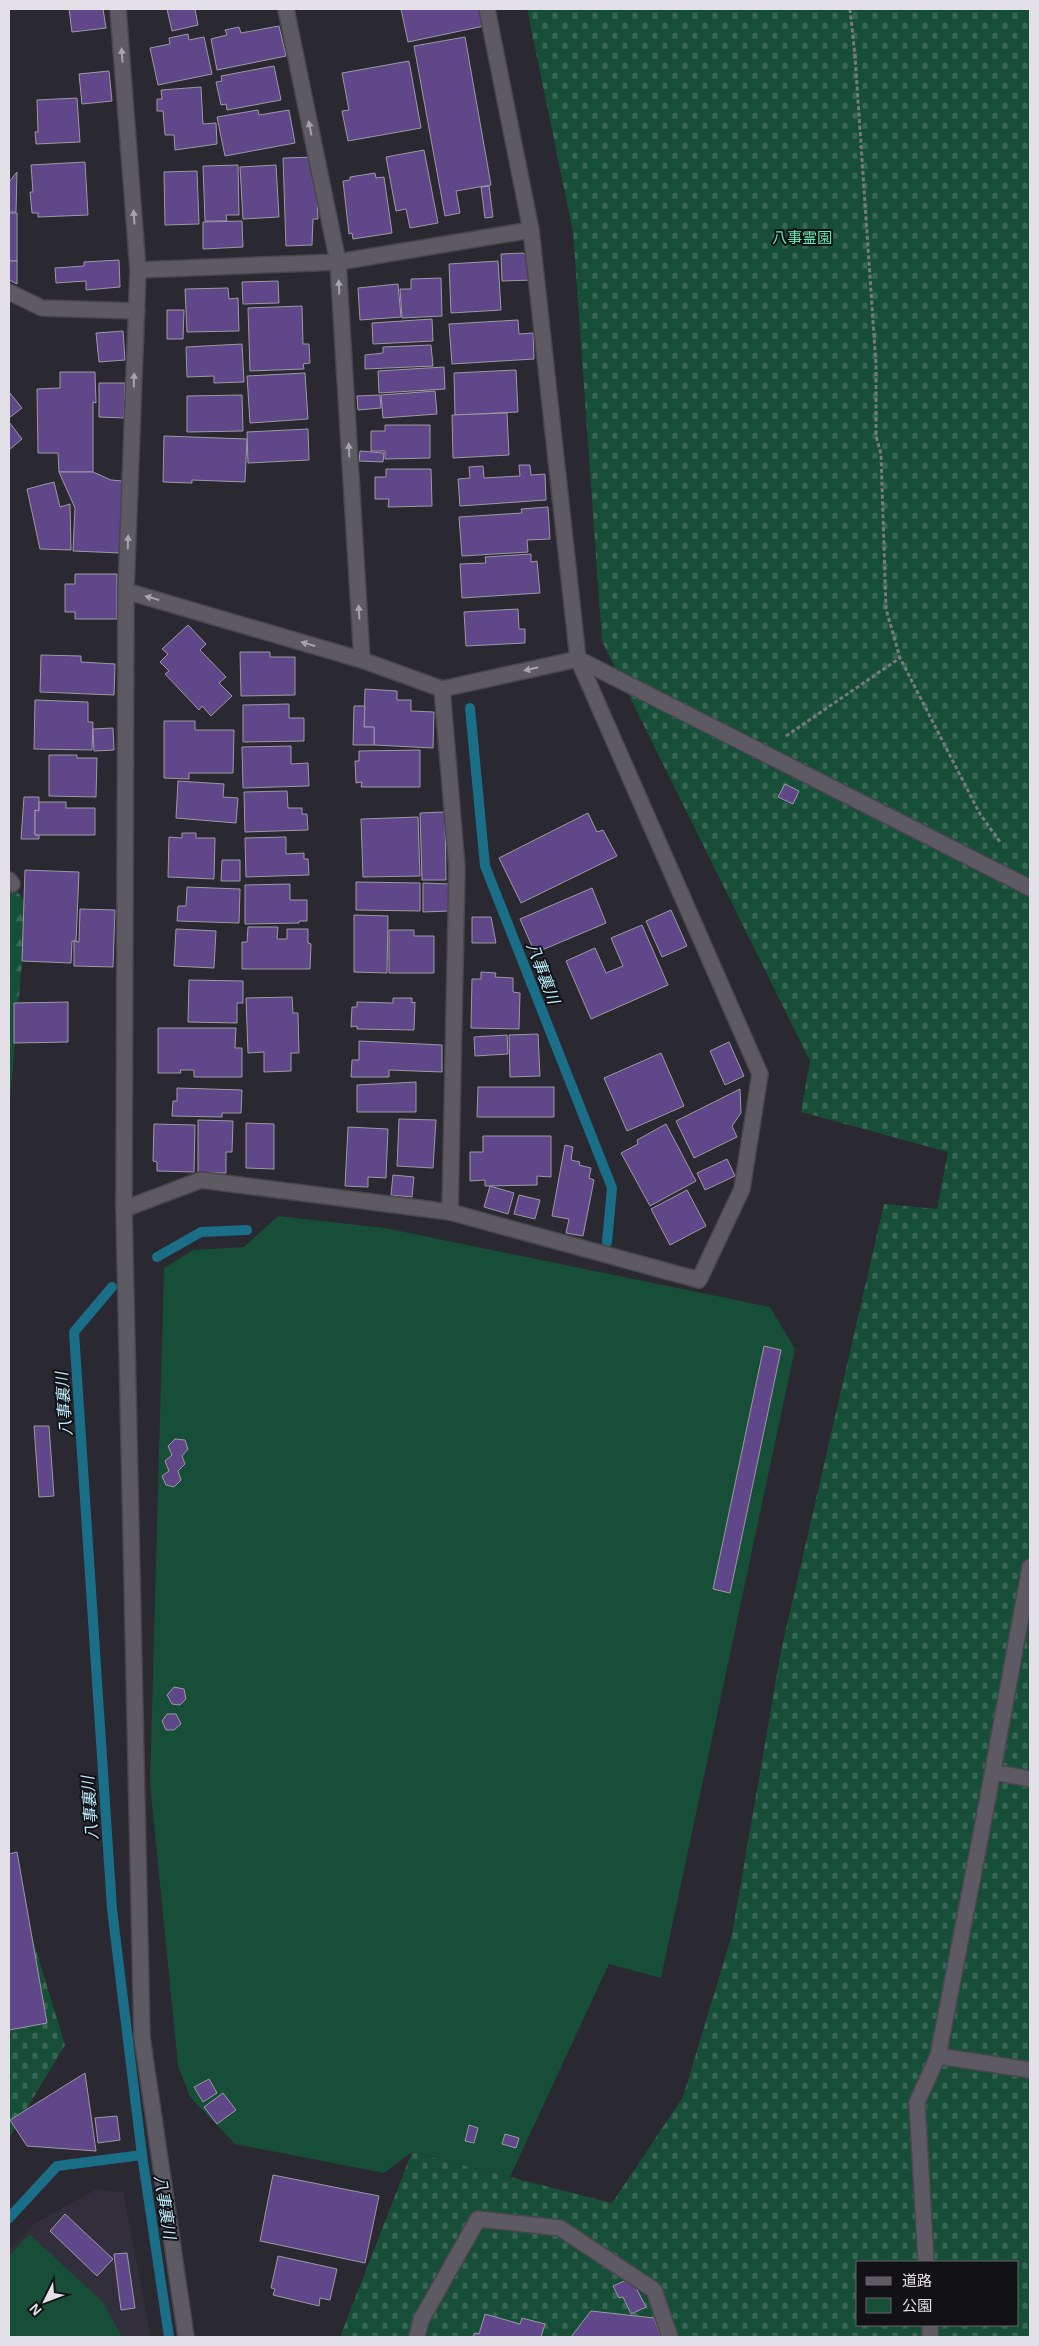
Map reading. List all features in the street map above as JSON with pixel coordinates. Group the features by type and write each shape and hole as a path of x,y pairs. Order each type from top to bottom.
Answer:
{"street":[{"path":"118,9 138,270 126,591 124,1209 142,2037 186,2337"},
{"path":"286,9 338,262 362,660"},
{"path":"124,1209 201,1180 450,1212 699,1280 742,1190 760,1074 578,659 531,230 487,9"},
{"path":"138,270 338,262 531,230"},
{"path":"9,292 42,308 137,311"},
{"path":"126,591 362,660 442,689 578,659 1030,888"},
{"path":"442,689 457,868 450,1212"},
{"path":"926,2261 918,2102 938,2056 993,1772 1030,1567"},
{"path":"993,1772 1030,1779"},
{"path":"938,2056 1030,2070"},
{"path":"417,2337 421,2320 478,2220 560,2228 654,2290 670,2337"}],"path":[{"path":"850,9 855,56 876,365 876,436 881,454 886,609 900,658 980,814 1004,847 989,867"},
{"path":"763,752 900,658"}],"shaded area":[{"path":"95,2190 123,2192 151,2337 9,2337 9,2250 34,2224"}],"green space":[{"name":"八事霊園","path":"527,9 1030,9 1030,2337 340,2337 412,2152 612,2203 683,2097 732,1934 781,1651 884,1204 937,1209 948,1152 801,1112 810,1061 602,641 573,232"},
{"path":"9,880 27,905 9,1112"},
{"path":"278,1216 385,1228 770,1307 795,1349 661,1978 609,1964 510,2177 412,2152 384,2173 235,2144 190,2097 178,2066 150,1783 164,1268 193,1250 244,1247"},
{"path":"9,1861 65,2045 9,2138"},
{"path":"29,2234 103,2302 122,2337 9,2337 9,2256"}],"building":[{"path":"69,9 103,9 106,28 72,32"},
{"path":"167,9 195,9 198,25 172,31"},
{"path":"401,9 480,9 484,26 408,42"},
{"path":"279,26 286,56 217,70 211,39 227,35 225,30 239,27 241,33"},
{"path":"188,34 189,40 204,37 212,74 158,85 150,48 170,44 169,38"},
{"path":"465,37 491,185 456,191 460,213 445,216 414,46"},
{"path":"409,61 421,128 348,141 342,111 349,110 342,73"},
{"path":"274,66 281,100 227,110 226,104 221,105 216,82 222,81 221,76"},
{"path":"109,71 112,101 82,104 79,74"},
{"path":"201,87 203,124 216,123 217,144 175,150 174,135 165,135 163,111 157,111 157,99 162,99 161,90"},
{"path":"77,98 80,142 36,144 35,132 38,132 37,100"},
{"path":"258,110 259,115 289,110 295,143 225,156 217,117"},
{"path":"424,150 438,223 410,228 406,209 396,211 386,157"},
{"path":"315,157 318,219 313,219 312,245 286,246 283,158"},
{"path":"85,162 88,215 38,217 38,213 32,213 30,192 33,192 31,165"},
{"path":"238,165 239,215 226,215 227,221 205,221 203,166"},
{"path":"276,165 279,217 243,219 240,167"},
{"path":"197,171 199,224 165,225 164,172"},
{"path":"17,172 16,212 9,212 9,182"},
{"path":"375,173 376,178 384,177 392,233 353,239 352,233 349,234 343,181 350,180 350,177"},
{"path":"489,186 493,217 485,218 481,187"},
{"path":"9,213 17,213 17,261 9,261"},
{"path":"242,221 243,247 203,249 203,222"},
{"path":"523,253 531,260 533,280 502,281 501,254"},
{"path":"119,260 120,287 86,290 86,281 56,283 55,268 84,266 84,262"},
{"path":"9,261 17,261 17,284 9,280"},
{"path":"498,261 501,310 451,313 449,264"},
{"path":"441,278 442,316 402,318 400,289 411,289 411,279"},
{"path":"278,281 279,303 243,304 242,282"},
{"path":"398,284 401,317 360,320 358,288"},
{"path":"228,288 229,299 238,298 239,331 187,332 185,289"},
{"path":"302,306 303,344 309,344 310,363 303,364 304,369 250,371 248,308"},
{"path":"167,310 184,310 183,339 167,339"},
{"path":"432,319 433,341 373,344 372,323"},
{"path":"518,320 519,334 533,333 534,359 452,364 449,324"},
{"path":"123,331 125,360 99,362 96,333"},
{"path":"242,344 244,382 214,383 214,376 187,377 186,347"},
{"path":"431,345 433,366 365,369 365,355 383,353 383,347"},
{"path":"444,367 445,389 379,393 378,371"},
{"path":"516,370 518,412 455,415 454,373"},
{"path":"60,372 95,372 96,403 93,402 93,472 59,472 58,453 38,453 37,389 60,388"},
{"path":"305,373 308,419 250,423 247,376"},
{"path":"99,383 125,383 124,418 99,417"},
{"path":"435,391 437,414 383,418 381,395"},
{"path":"9,392 22,408 9,418"},
{"path":"242,395 243,431 187,432 187,396"},
{"path":"380,395 381,408 358,410 357,396"},
{"path":"507,413 509,455 453,458 452,415"},
{"path":"9,422 22,439 9,450"},
{"path":"385,425 430,425 430,458 385,459 385,451 371,451 371,431 385,431"},
{"path":"308,429 309,460 248,463 247,432"},
{"path":"164,436 247,439 245,482 192,480 192,483 163,482"},
{"path":"360,451 384,453 383,462 359,461"},
{"path":"519,465 530,465 531,475 545,474 546,500 460,506 458,479 470,478 469,467 483,466 484,478 520,476"},
{"path":"386,469 431,469 432,506 388,507 389,499 375,499 375,477 386,477"},
{"path":"59,472 93,472 111,480 122,481 121,553 73,551 75,508"},
{"path":"54,482 60,507 70,504 71,550 40,549 27,489"},
{"path":"548,507 550,539 527,540 528,552 462,556 459,517 522,513 521,509"},
{"path":"531,554 531,562 537,561 540,593 462,598 460,564 486,563 485,557"},
{"path":"75,574 117,574 117,619 75,619 75,612 65,612 65,584 75,584"},
{"path":"518,609 519,629 525,629 525,643 466,646 464,612"},
{"path":"188,625 206,644 200,650 226,677 219,683 232,696 211,716 202,706 199,710 165,674 169,671 160,662 168,654 162,649"},
{"path":"240,652 270,652 270,657 295,657 295,695 241,696"},
{"path":"41,655 81,656 81,662 115,664 114,695 40,692"},
{"path":"365,689 397,691 397,700 411,700 411,711 434,712 433,748 374,745 374,727 364,727"},
{"path":"35,700 88,702 88,722 93,722 92,750 34,749"},
{"path":"289,704 289,718 304,718 304,741 243,742 243,705"},
{"path":"354,706 365,706 364,727 374,727 374,745 353,745"},
{"path":"164,721 195,721 195,730 234,730 233,773 189,773 189,779 164,778"},
{"path":"113,728 114,750 94,751 93,729"},
{"path":"291,746 291,764 308,763 309,786 243,788 242,747"},
{"path":"420,750 420,787 361,787 362,782 356,783 355,761 359,761 359,751"},
{"path":"49,755 77,755 77,758 97,758 96,797 49,796"},
{"path":"178,781 224,784 223,797 238,798 236,823 176,818"},
{"path":"785,784 799,791 793,804 778,797"},
{"path":"287,791 288,808 302,808 302,814 307,814 308,830 245,832 244,792"},
{"path":"24,797 39,797 39,811 35,810 35,835 39,835 39,839 21,839"},
{"path":"39,802 66,802 66,808 95,808 95,835 35,835 35,810 39,811"},
{"path":"445,812 446,880 422,880 420,813"},
{"path":"588,813 597,832 603,830 617,856 521,903 499,858"},
{"path":"418,817 420,876 363,877 361,819"},
{"path":"182,833 196,833 196,838 215,838 214,879 168,877 169,837 182,838"},
{"path":"286,837 286,854 304,853 304,859 308,859 309,875 246,877 245,838"},
{"path":"222,860 240,860 240,881 221,881"},
{"path":"25,870 79,872 76,941 72,941 71,963 22,961"},
{"path":"356,882 420,883 420,911 356,910"},
{"path":"423,883 450,884 450,911 423,912"},
{"path":"290,884 290,900 307,900 307,921 299,921 299,923 245,924 245,885"},
{"path":"187,887 240,889 239,923 177,921 178,906 186,906"},
{"path":"592,888 606,923 535,953 520,919"},
{"path":"80,909 115,910 113,967 74,966 74,941 79,942"},
{"path":"671,910 687,946 662,957 646,921"},
{"path":"354,915 388,916 387,973 354,972"},
{"path":"472,917 491,917 496,943 472,943"},
{"path":"642,925 668,985 591,1019 566,961 595,948 606,973 623,966 611,938"},
{"path":"248,927 278,927 277,939 287,939 287,929 308,929 308,943 311,944 310,969 242,969 242,942 247,942"},
{"path":"176,929 216,931 214,968 174,966"},
{"path":"389,930 414,930 414,936 434,936 434,973 389,973"},
{"path":"481,972 496,973 495,977 513,978 513,992 520,993 519,1029 471,1028 472,979 481,979"},
{"path":"189,980 243,981 243,1003 237,1003 237,1023 188,1022"},
{"path":"292,997 293,1013 298,1013 299,1053 291,1053 291,1071 264,1072 264,1052 248,1053 246,998"},
{"path":"393,998 412,998 412,1003 415,1002 414,1030 357,1029 357,1026 351,1027 352,1007 357,1007 357,1002 393,1003"},
{"path":"68,1002 68,1042 14,1043 14,1003"},
{"path":"158,1028 236,1028 235,1048 242,1048 242,1077 194,1077 194,1070 180,1070 181,1073 158,1073"},
{"path":"538,1034 540,1076 510,1077 509,1035"},
{"path":"507,1035 508,1054 475,1056 474,1037"},
{"path":"359,1041 442,1045 442,1072 389,1070 389,1077 351,1077 352,1060 359,1060"},
{"path":"729,1042 744,1076 725,1085 710,1051"},
{"path":"661,1053 684,1106 627,1131 604,1078"},
{"path":"416,1082 416,1112 357,1112 357,1085"},
{"path":"478,1087 554,1087 554,1117 477,1117"},
{"path":"177,1088 242,1090 241,1113 222,1113 222,1117 172,1116 173,1101 177,1101"},
{"path":"740,1089 741,1113 732,1126 737,1137 694,1158 676,1121"},
{"path":"399,1119 436,1120 433,1168 397,1166"},
{"path":"198,1120 233,1121 232,1152 226,1152 226,1173 198,1173"},
{"path":"246,1123 274,1124 274,1169 246,1168"},
{"path":"154,1124 195,1125 194,1172 157,1171 157,1162 153,1161"},
{"path":"666,1124 696,1181 650,1206 621,1153 638,1144 637,1140"},
{"path":"348,1127 388,1129 386,1178 368,1177 368,1187 345,1186"},
{"path":"483,1136 551,1136 551,1177 537,1176 537,1185 485,1186 485,1180 470,1181 470,1152 483,1152"},
{"path":"565,1145 573,1147 571,1160 580,1162 579,1165 591,1168 589,1178 594,1180 583,1236 566,1233 569,1219 552,1216"},
{"path":"727,1159 735,1176 705,1190 697,1173"},
{"path":"393,1175 414,1177 412,1197 391,1195"},
{"path":"490,1186 514,1193 508,1214 484,1207"},
{"path":"687,1190 706,1226 670,1245 651,1209"},
{"path":"519,1195 540,1200 535,1219 514,1214"},
{"path":"764,1346 781,1350 730,1593 713,1589"},
{"path":"34,1426 49,1426 54,1496 39,1497"},
{"path":"175,1439 185,1440 188,1449 182,1456 185,1464 178,1471 181,1480 174,1487 166,1485 162,1476 169,1471 165,1461 172,1455 168,1446"},
{"path":"174,1687 184,1689 186,1699 180,1705 172,1704 167,1695"},
{"path":"167,1714 176,1714 181,1724 174,1730 166,1730 162,1721"},
{"path":"17,1852 47,2023 9,2030 9,1854"},
{"path":"85,2073 96,2151 27,2146 10,2120"},
{"path":"209,2079 217,2093 203,2102 194,2087"},
{"path":"223,2093 236,2110 217,2124 204,2107"},
{"path":"117,2116 120,2140 98,2143 95,2118"},
{"path":"469,2125 478,2128 474,2143 465,2141"},
{"path":"505,2134 519,2138 516,2148 502,2144"},
{"path":"273,2175 379,2196 365,2263 260,2241"},
{"path":"65,2214 113,2259 97,2276 50,2231"},
{"path":"127,2253 135,2308 121,2310 114,2254"},
{"path":"278,2256 337,2269 330,2300 320,2298 319,2306 273,2295 275,2289 271,2288"},
{"path":"631,2278 646,2307 631,2314 623,2297 619,2298 613,2286"},
{"path":"591,2311 654,2318 661,2337 571,2337"},
{"path":"485,2314 520,2324 522,2318 545,2324 541,2337 473,2337 475,2333 479,2334"}],"waterway":[{"name":"八事裏川","path":"470,708 485,866 612,1188 607,1242"},
{"name":"八事裏川","path":"157,1257 201,1232 247,1230"},
{"name":"八事裏川","path":"112,1287 74,1332 112,1909 142,2155 169,2337"},
{"path":"9,2218 57,2166 142,2155"}]}
